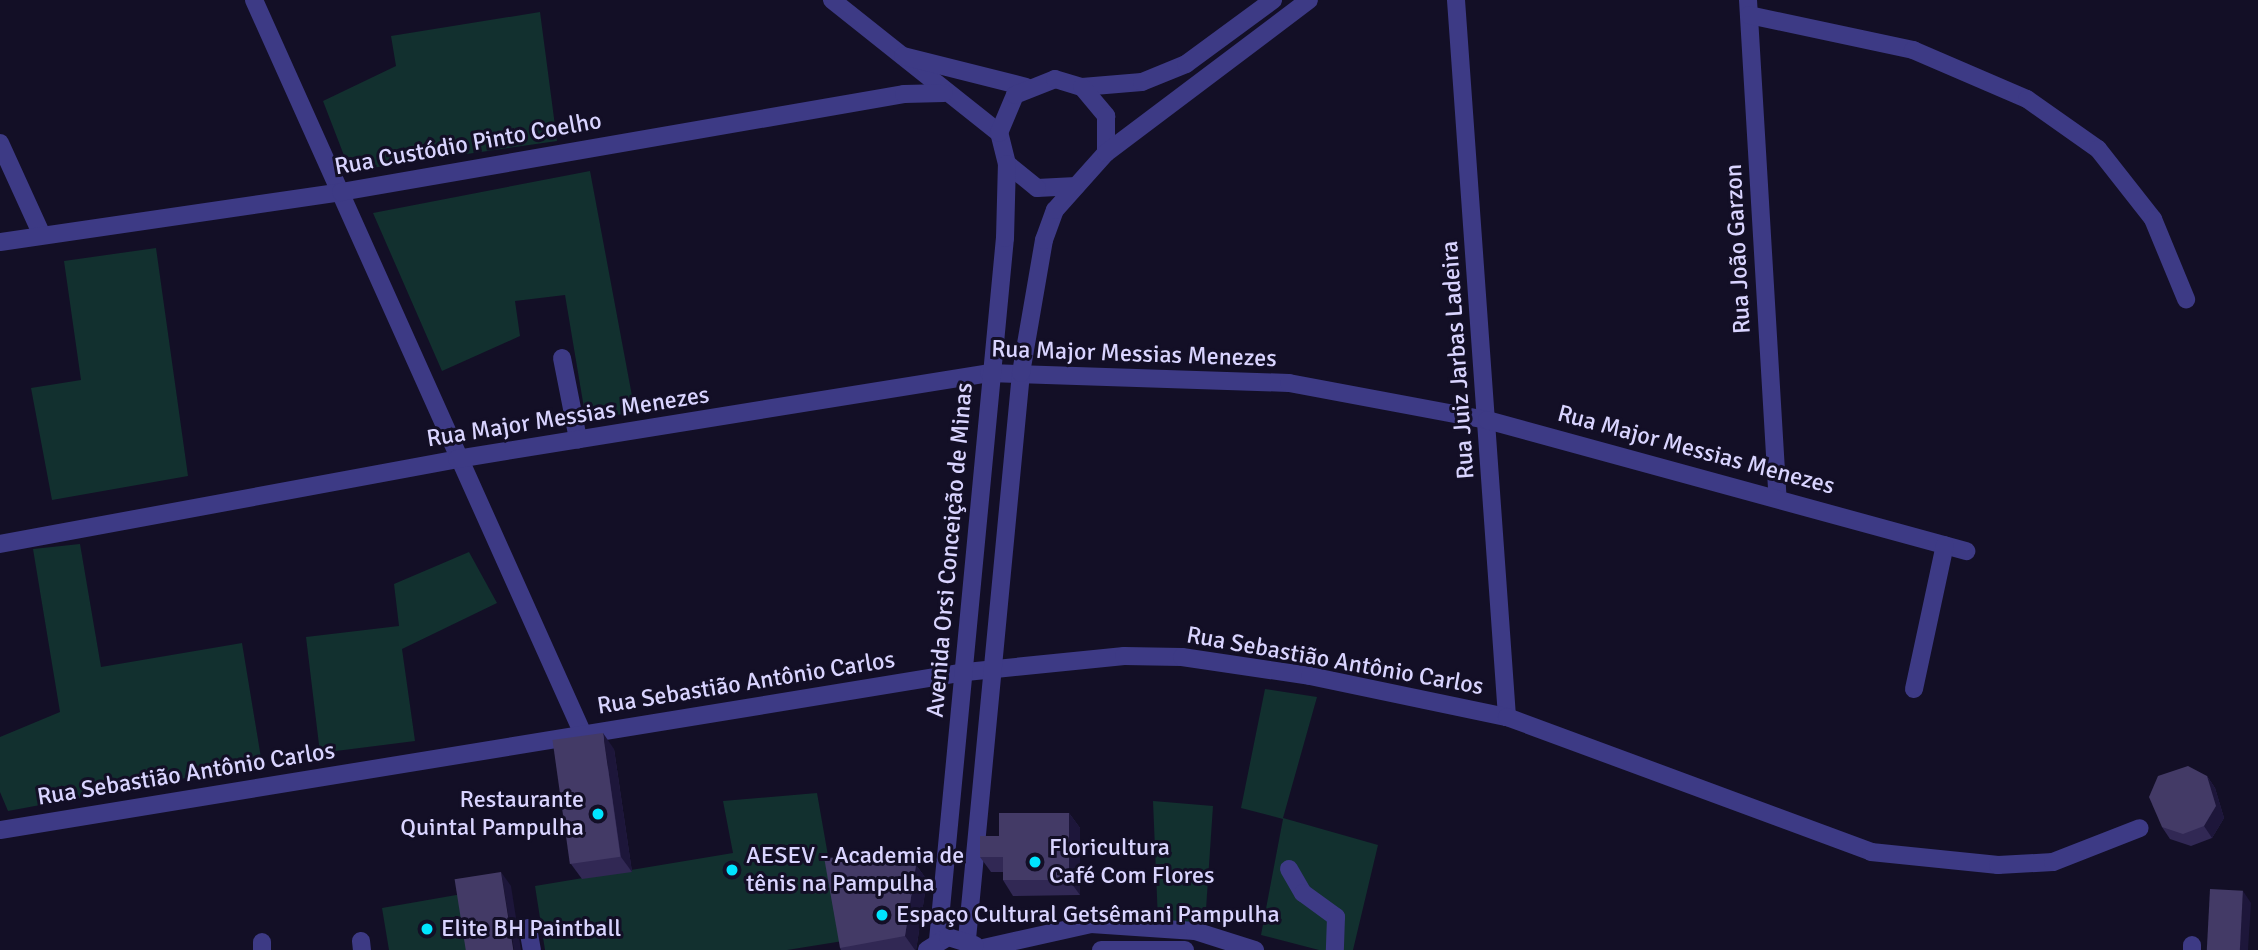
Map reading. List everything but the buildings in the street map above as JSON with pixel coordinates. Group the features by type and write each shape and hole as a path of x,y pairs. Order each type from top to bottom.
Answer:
{"street":[{"path":"254,0 457,459 583,734"},
{"path":"832,0 893,53 999,133"},
{"path":"1076,186 1037,188 1007,164 999,133 1006,106 1026,87 1055,79 1082,88 1142,82 1186,64 1273,0"},
{"path":"975,946 1021,373 1044,240 1055,210 1106,153 1309,0"},
{"name":"Rua Juiz Jarbas Ladeira","path":"1456,0 1507,717"},
{"path":"1748,7 1913,50 2027,99 2098,149 2153,219 2186,299"},
{"name":"Rua João Garzon","path":"1748,7 1777,495"},
{"path":"893,53 1026,87"},
{"path":"1082,88 1105,116 1106,153"},
{"name":"Rua Custódio Pinto Coelho","path":"0,243 341,192 904,94 944,93"},
{"path":"0,143 42,235"},
{"name":"Avenida Orsi Conceição de Minas","path":"933,945 966,671 1007,164"},
{"path":"562,358 578,439"},
{"name":"Rua Major Messias Menezes","path":"0,544 457,459 989,373 1021,373 1289,383 1487,420 1777,495 1966,551"},
{"path":"1914,689 1945,545"},
{"name":"Rua Sebastião Antônio Carlos","path":"0,830 966,671 1086,658 1182,657 1507,717 1871,852 1998,865 2053,862 2140,828"},
{"path":"1289,869 1303,893 1336,917 1335,950"},
{"path":"933,945 975,946 1091,924 1195,931 1255,950"},
{"path":"528,928 532,950"},
{"path":"1101,950 1185,950"}],"green space":[{"path":"540,12 557,141 350,171 323,101 396,66 391,36"},
{"path":"590,171 635,412 586,420 565,295 515,301 520,336 442,371 373,213"},
{"path":"156,248 188,476 52,500 31,388 81,380 64,261"},
{"path":"80,544 101,667 242,643 262,764 8,811 0,792 0,737 60,712 33,549"},
{"path":"469,552 497,603 402,649 415,741 320,753 306,637 399,626 394,584"},
{"path":"1265,689 1317,697 1283,818 1378,845 1353,950 1319,950 1261,935 1283,819 1241,808"},
{"name":"AESEV - Academia de tênis na Pampulha","path":"817,793 843,941 787,950 545,950 535,886 733,853 723,801"},
{"path":"1153,801 1213,806 1205,924 1158,921"},
{"name":"Elite BH Paintball","path":"462,894 471,950 389,950 382,908"}],"place":[{"name":"Restaurante Quintal Pampulha","path":"598,814"},
{"name":"Floricultura Café Com Flores","path":"1035,862"},
{"name":"AESEV - Academia de tênis na Pampulha","path":"732,870"},
{"name":"Espaço Cultural Getsêmani Pampulha","path":"882,915"},
{"name":"Elite BH Paintball","path":"427,929"}]}
